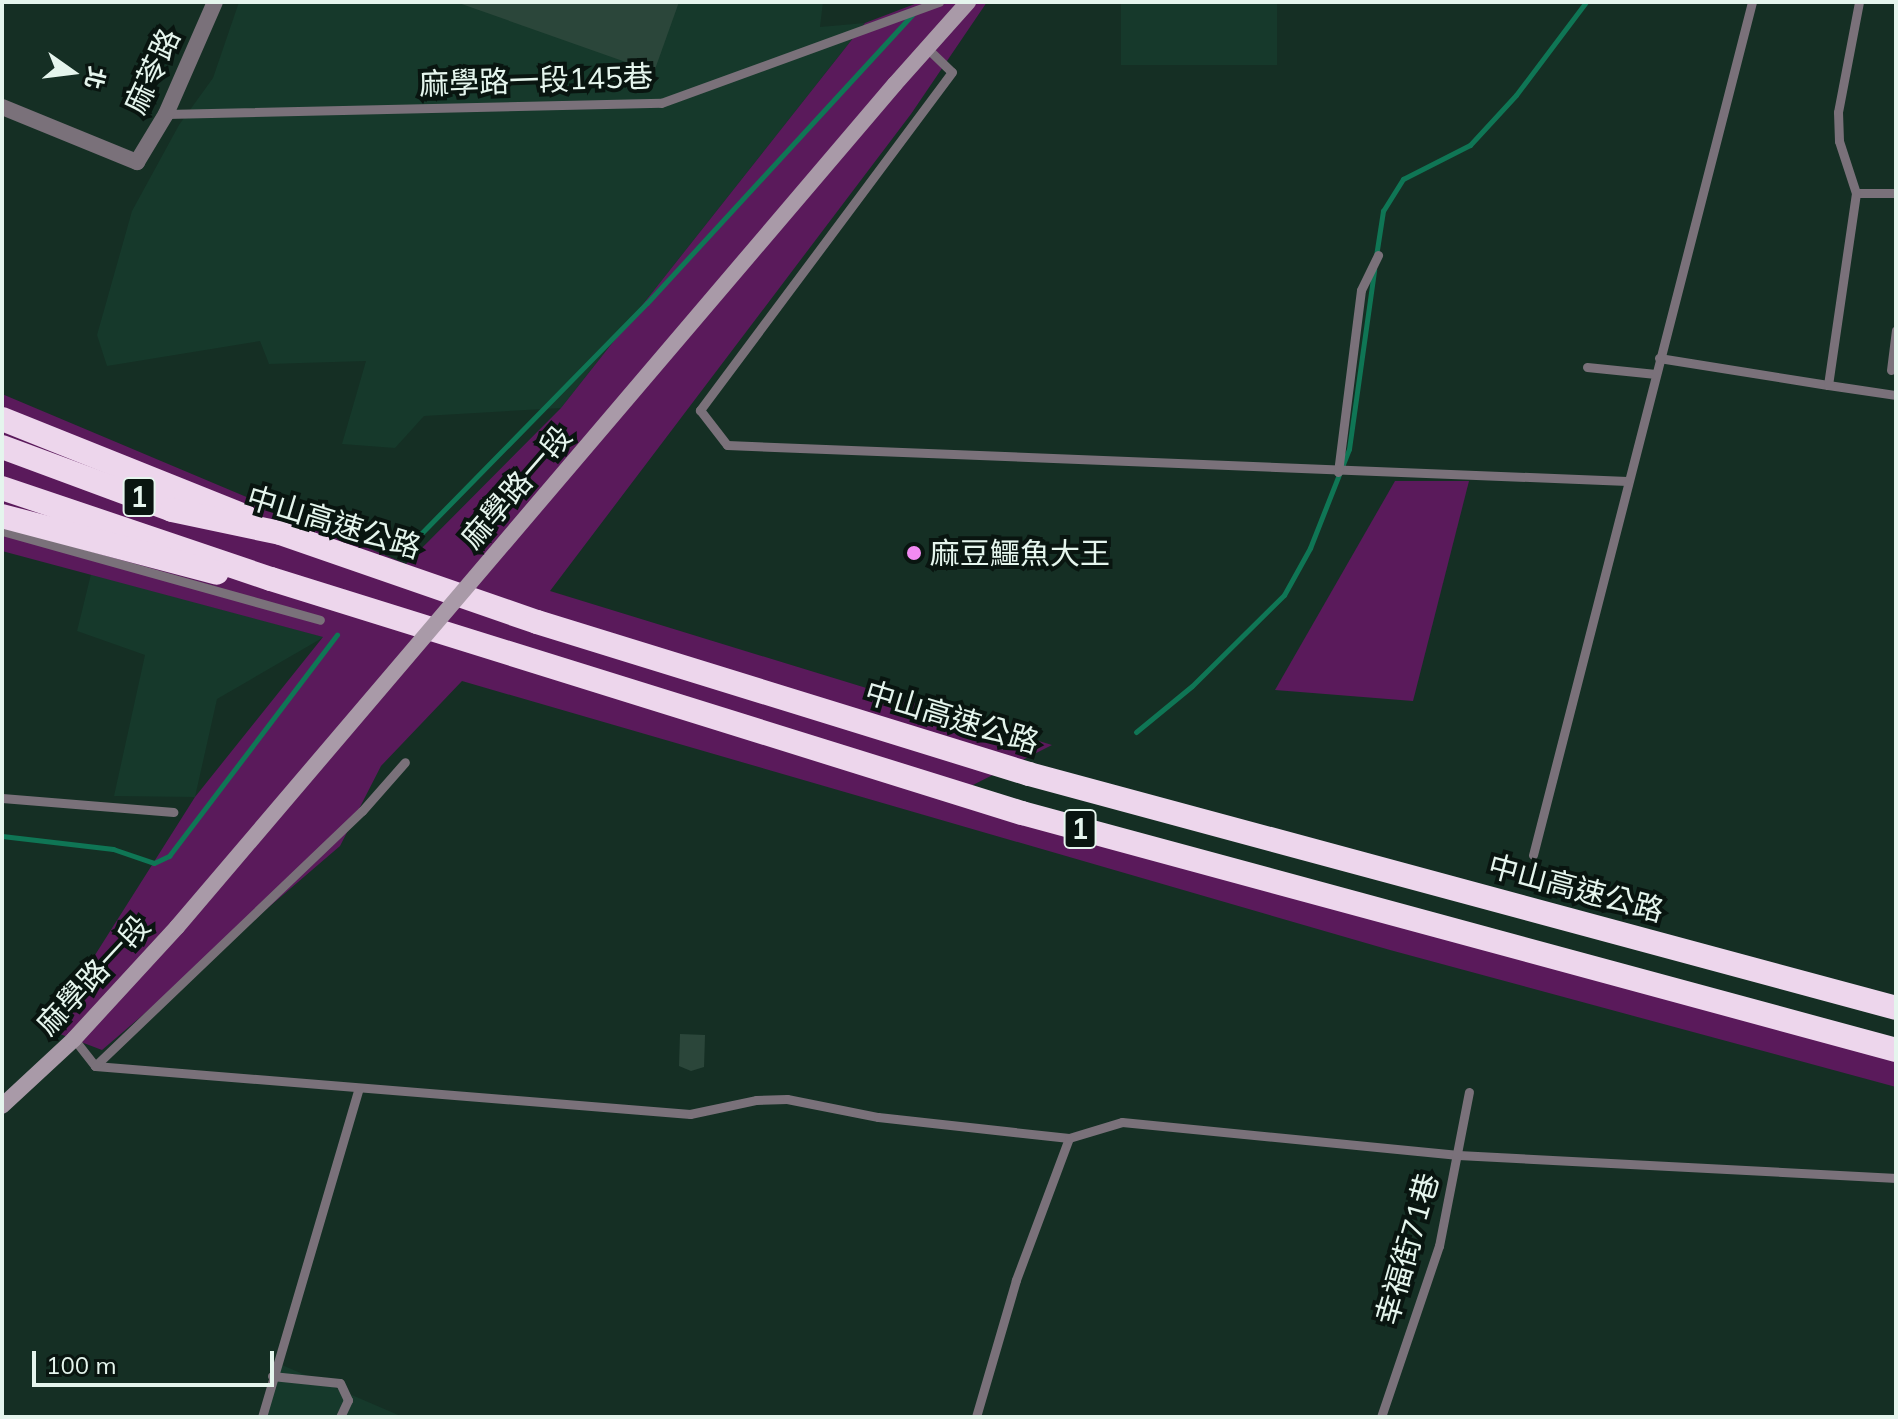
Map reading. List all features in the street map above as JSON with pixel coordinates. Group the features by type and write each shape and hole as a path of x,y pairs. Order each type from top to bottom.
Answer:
{"highway":[{"path":"2,419 214,500 280,533"},
{"name":"中山高速公路","path":"2,447 172,510 280,533 537,622 1029,774 1896,1008"},
{"name":"1","path":"2,488 271,579 1022,813 1896,1050"},
{"path":"2,516 193,570 271,579"}],"main road":[{"name":"麻學路一段","path":"2,1106 74,1039 177,927 968,2"}],"street":[{"name":"麻苓路","path":"2,107 137,162 166,114 215,2"}],"lane":[{"path":"1533,855 1752,2"},
{"path":"1828,385 1856,193 1839,141 1838,112 1859,2"},
{"name":"麻學路一段145巷","path":"166,114 661,103 935,4"},
{"path":"928,49 952,72 700,410 727,445 1338,472 1627,481"},
{"path":"1856,193 1896,193"},
{"path":"1338,472 1361,290 1378,255"},
{"path":"1891,370 1896,330"},
{"path":"1659,358 1896,395"},
{"path":"1587,367 1656,374"},
{"path":"2,531 320,620"},
{"path":"95,1066 362,811 405,762"},
{"path":"2,798 173,812"},
{"path":"74,1039 95,1066 358,1090 690,1114 756,1100 787,1099 878,1117 1069,1138 1122,1122 1458,1155 1896,1178"},
{"path":"262,1417 358,1090"},
{"name":"幸福街71巷","path":"1381,1417 1439,1246 1469,1092"},
{"path":"976,1417 1016,1280 1069,1138"},
{"path":"272,1376 340,1383 348,1400 340,1417"}],"shaded area":[{"path":"239,2 823,2 820,27 865,23 561,408 424,416 395,448 342,444 366,361 269,364 260,341 107,366 97,335 132,211 179,125 213,78"},
{"path":"920,2 987,2 911,114 550,591 1052,745 951,796 1896,1061 1896,1087 1390,950 462,681 381,766 340,846 102,1050 39,1026 83,974 195,797 323,637 2,551 2,394 406,564 561,408 865,23"},
{"path":"1121,2 1277,2 1277,65 1121,65"},
{"path":"1395,481 1469,481 1413,701 1275,690"},
{"path":"91,574 324,637 217,699 195,797 114,796 145,655 77,631"},
{"path":"275,1362 403,1417 261,1417"}],"building":[{"path":"456,2 679,2 654,72"},
{"path":"680,1034 705,1035 704,1067 691,1071 679,1066"}],"waterway":[{"path":"1376,256 1383,211 1403,179 1470,145 1516,95 1586,2"},
{"path":"404,551 647,303 913,14"},
{"path":"1136,732 1192,686 1284,595 1310,548 1349,449 1374,270"},
{"path":"2,836 113,849 154,863 169,856 337,635"}],"place":[{"name":"麻豆鱷魚大王","path":"914,553"}]}
